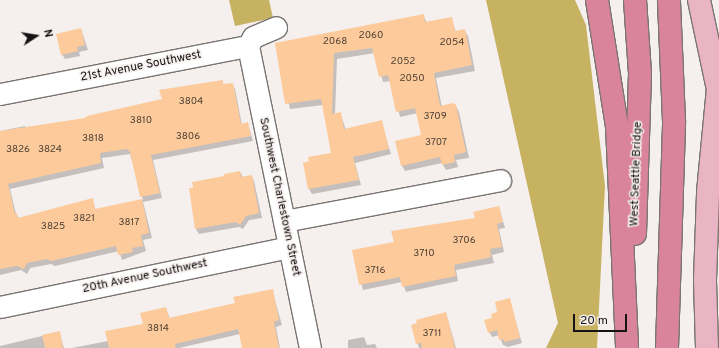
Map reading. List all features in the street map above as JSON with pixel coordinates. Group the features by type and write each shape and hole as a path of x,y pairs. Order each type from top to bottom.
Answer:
{"highway":[{"path":"597,0 617,126 628,348"},
{"name":"West Seattle Bridge","path":"628,348 640,74 635,0"},
{"path":"667,348 674,121 669,0"}],"main road":[{"path":"699,0 718,82 704,280 706,348"}],"street":[{"path":"248,46 253,37 276,27"},
{"name":"21st Avenue Southwest","path":"0,94 248,46"},
{"name":"Southwest Charlestown Street","path":"248,46 310,348"},
{"path":"284,221 500,180"},
{"name":"20th Avenue Southwest","path":"0,306 289,247"}],"shaded area":[{"path":"229,0 269,0 273,18 235,26"},
{"path":"486,0 575,0 586,25 605,186 597,348 546,348 558,323"}],"building":[{"path":"424,14 425,22 452,17 455,31 465,29 472,65 434,73 440,106 453,103 456,105 466,152 454,155 455,162 442,165 440,157 401,166 395,141 421,135 415,108 396,112 388,75 379,77 372,48 334,53 332,114 341,112 344,129 382,120 389,149 353,157 359,180 308,189 303,163 309,161 308,157 331,153 321,99 285,104 275,43"},
{"path":"81,28 85,45 77,47 78,51 61,55 56,34"},
{"path":"223,80 223,84 233,83 241,124 248,122 251,136 151,155 160,193 140,197 130,152 127,149 100,153 101,163 8,184 15,214 17,213 18,218 93,198 95,209 142,199 149,233 141,235 143,246 132,248 133,252 118,255 116,246 51,261 47,259 27,263 24,269 17,266 0,269 0,131 85,118 87,116 162,99 159,90"},
{"path":"240,171 241,177 252,175 259,213 246,216 240,225 236,222 195,229 189,188 193,188 192,182 224,176 224,174"},
{"path":"499,206 503,222 497,224 502,247 490,249 491,257 454,265 456,276 402,287 400,277 359,285 352,250 394,242 391,231 475,218 473,212"},
{"path":"273,289 279,320 274,322 279,348 242,348 238,329 175,344 176,348 109,348 105,331 143,324 140,313 166,307 169,318 235,303 233,297"},
{"path":"510,298 520,338 504,342 504,339 499,340 497,330 488,333 484,320 492,318 491,314 497,312 495,302"},
{"path":"446,312 455,348 422,348 421,343 416,344 411,325 417,323 416,320"},
{"path":"60,331 63,348 45,348 42,335"}]}
